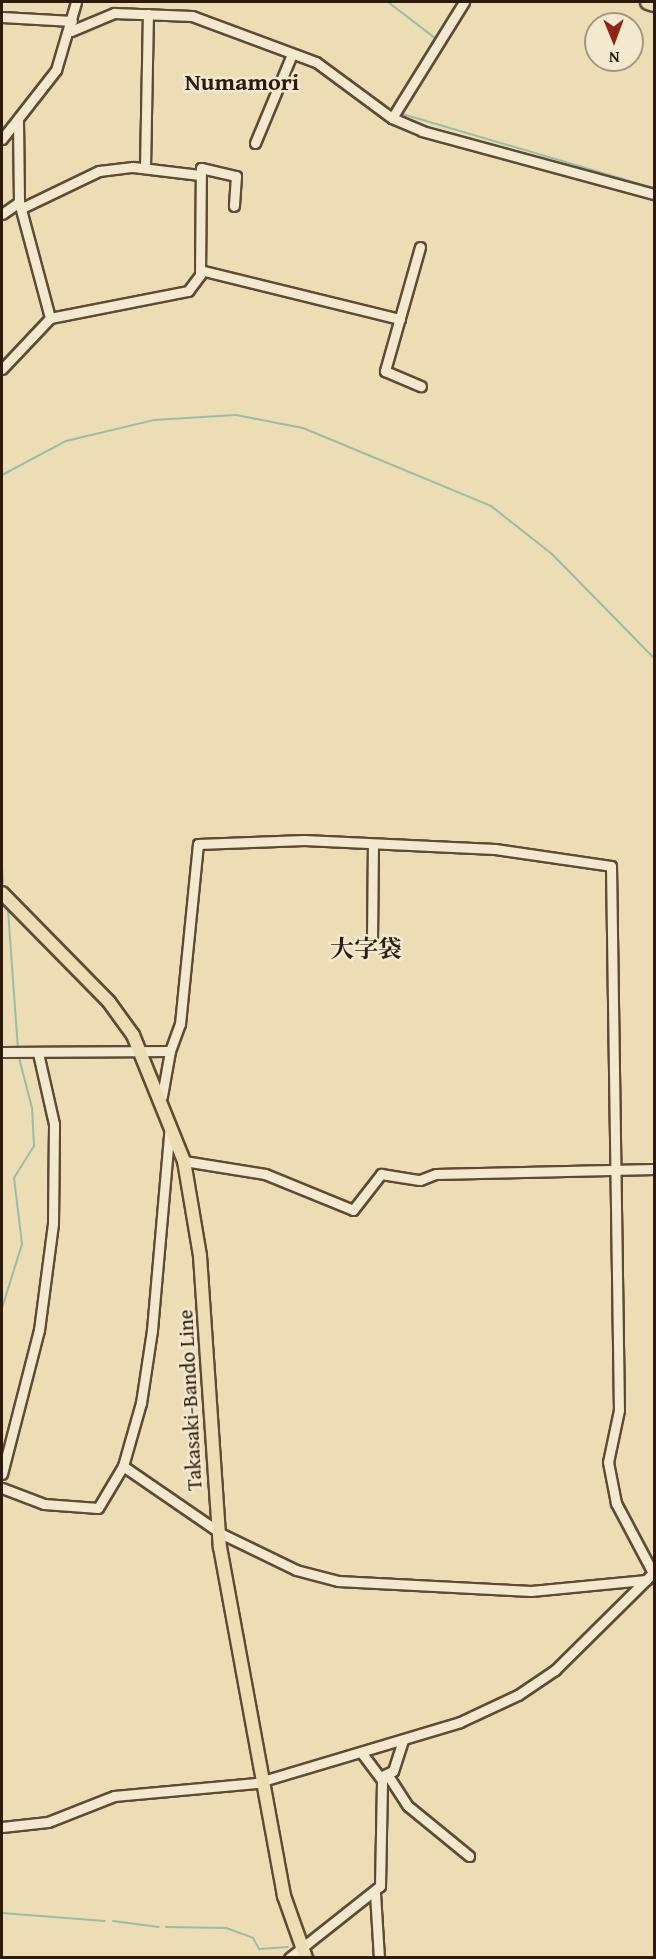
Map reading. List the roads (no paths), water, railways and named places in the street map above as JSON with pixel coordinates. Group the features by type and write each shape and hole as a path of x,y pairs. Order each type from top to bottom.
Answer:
{"highway":[{"path":"648,2 654,4"}],"main road":[{"name":"Takasaki-Bando Line","path":"2,893 109,1002 143,1053 162,1096 184,1161 199,1246 217,1530 288,1913 303,1953"}],"street":[{"path":"2,139 52,78 72,26 76,2"},
{"path":"392,118 464,2"},
{"path":"145,168 151,81 148,14"},
{"path":"2,17 72,26 107,15 192,16 324,66 392,118 654,194"},
{"path":"255,143 292,54"},
{"path":"18,120 21,205 50,318"},
{"path":"2,214 99,171 145,168 200,175"},
{"path":"2,369 50,318 183,294 200,270 201,168 236,176 234,206"},
{"path":"420,248 385,371 421,386"},
{"path":"200,270 400,319"},
{"path":"162,1096 170,1051 180,1024 196,845 260,840 495,849 611,866 620,1410 608,1462 616,1503 651,1576"},
{"path":"372,938 373,844"},
{"path":"2,1052 143,1053 170,1051"},
{"path":"2,1474 39,1330 53,1224 54,1124 38,1053"},
{"path":"2,1488 44,1504 98,1508 123,1466 141,1403 152,1330 171,1121"},
{"path":"184,1161 265,1174 353,1209 381,1174 420,1180 436,1174 654,1169"},
{"path":"123,1466 217,1530 296,1570 338,1581 531,1591 651,1576"},
{"path":"2,1827 48,1822 114,1796 263,1781 471,1718 533,1686 566,1661 651,1576"},
{"path":"289,1958 303,1953 375,1893 381,1881 384,1775 403,1740"},
{"path":"361,1752 384,1775 408,1806 470,1856"},
{"path":"375,1893 378,1958"}],"waterway":[{"path":"388,2 435,38 394,109"},
{"path":"399,113 654,188"},
{"path":"2,475 66,441 154,420 236,415 303,428 491,506 552,554 654,658"},
{"path":"2,865 3,883"},
{"path":"8,910 18,1048"},
{"path":"2,1308 22,1244 14,1178 34,1146 32,1108 18,1054"},
{"path":"2,1913 105,1921"},
{"path":"113,1921 159,1927"},
{"path":"166,1927 226,1928 253,1938 259,1949 288,1947"},
{"path":"309,1947 315,1958"}],"district":[{"name":"Numamori","path":"242,82"},
{"name":"大字袋","path":"366,949"}]}
